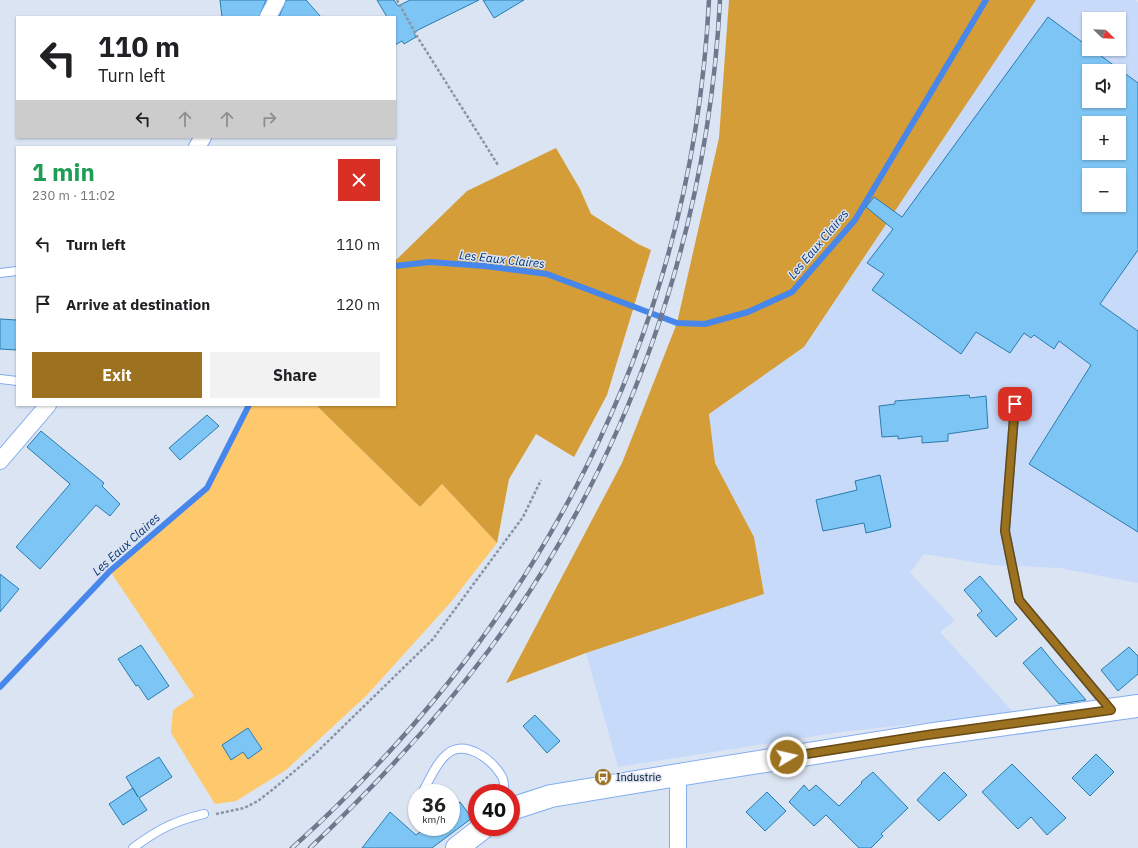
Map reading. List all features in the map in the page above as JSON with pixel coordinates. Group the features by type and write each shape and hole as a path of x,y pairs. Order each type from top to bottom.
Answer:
{"street":[{"path":"269,16 277,0"},
{"path":"0,461 47,406"},
{"path":"520,806 551,796 678,774 927,735 1138,706"},
{"path":"678,774 678,848"},
{"path":"457,848 472,836"}],"lane":[{"path":"0,273 16,271"},
{"path":"0,379 16,381"},
{"path":"1015,404 1005,531 1019,600 1111,710"},
{"path":"427,784 440,761 455,749 463,748 474,751 493,766 502,775 503,784"},
{"path":"133,848 151,834 173,822 204,814"}],"path":[{"path":"397,0 418,38 498,165"},
{"path":"204,814 223,813 244,808 258,801 317,752 433,639 523,517 541,480"}],"shaded area":[{"path":"729,0 1036,0 804,347 709,414 715,463 754,537 764,594 586,653 506,683 622,463 677,323 719,138"},
{"path":"1036,0 1136,0 1138,3 1138,583 1060,568 992,565 924,554 910,573 955,620 940,632 1014,713 841,732 618,767 586,653 764,594 754,537 715,463 709,414 804,347"},
{"path":"556,148 580,189 591,214 638,244 651,250 607,395 574,457 536,434 509,479 497,543 442,484 420,507 317,406 396,406 396,260 467,191"},
{"path":"248,406 317,406 420,507 442,484 497,543 451,602 367,695 286,770 236,801 215,804 171,733 173,710 194,696 110,571 207,488"}],"building":[{"path":"220,0 266,0 259,16 222,16"},
{"path":"286,0 306,0 320,16 279,16"},
{"path":"377,0 394,0 398,6 410,0 479,0 418,30 414,33 416,37 404,44 402,41 396,44 396,16 386,16"},
{"path":"483,0 524,0 494,18"},
{"path":"1048,17 1082,42 1082,56 1101,56 1112,64 1082,64 1082,108 1126,108 1126,74 1138,83 1138,250 1100,304 1138,331 1138,532 1029,464 1091,365 1059,341 1054,349 1034,335 1031,338 1024,333 1010,353 976,332 961,354 872,290 884,274 867,263 893,229 866,207 874,197 902,217"},
{"path":"0,319 16,320 16,350 0,349"},
{"path":"969,395 970,398 986,396 988,428 948,434 948,441 922,443 922,436 898,439 898,436 882,437 879,406 895,404 895,401"},
{"path":"207,415 219,426 180,460 169,448"},
{"path":"41,431 104,483 102,486 120,504 110,516 96,505 40,569 16,547 70,484 27,447"},
{"path":"880,475 891,527 866,533 864,523 823,531 816,500 857,490 855,481"},
{"path":"0,574 19,589 0,612"},
{"path":"980,576 1017,619 996,637 977,615 982,611 964,590"},
{"path":"141,645 169,686 148,700 138,685 136,686 118,659"},
{"path":"1041,647 1086,700 1059,704 1023,663"},
{"path":"1129,647 1138,656 1138,674 1118,691 1101,670"},
{"path":"535,715 560,741 547,753 523,726"},
{"path":"248,728 262,749 248,759 243,752 231,760 222,745"},
{"path":"1096,754 1114,772 1090,796 1072,778"},
{"path":"159,757 172,777 139,798 147,810 123,825 109,804 133,788 126,777"},
{"path":"1012,764 1066,818 1047,835 1031,817 1018,829 982,792"},
{"path":"873,772 908,808 881,834 883,836 871,848 859,848 826,815 814,826 789,802 804,785 809,791 816,785 839,806 862,783 861,782"},
{"path":"944,772 967,795 939,821 917,800"},
{"path":"767,792 786,811 765,831 746,812"},
{"path":"460,802 468,813 468,821 460,827"},
{"path":"390,812 408,828 408,836 448,836 432,848 362,848"}],"waterway":[{"name":"Les Eaux Claires","path":"396,266 430,262 485,266 547,274 677,323 705,324 748,312 792,292 855,220 986,0"},
{"name":"Les Eaux Claires","path":"0,687 110,571 207,488 248,406"}],"railway":[{"path":"292,848 380,762 459,669 528,570 587,466 635,357 671,242 696,123 709,0"},
{"path":"310,848 404,753 468,677 489,650 539,577 582,502 620,423 652,342 679,259 699,174 712,87 720,0"}],"place":[{"name":"Industrie","path":"603,777"}],"route":[{"path":"787,757 927,735 1111,710 1019,600 1005,531 1015,404"}]}
